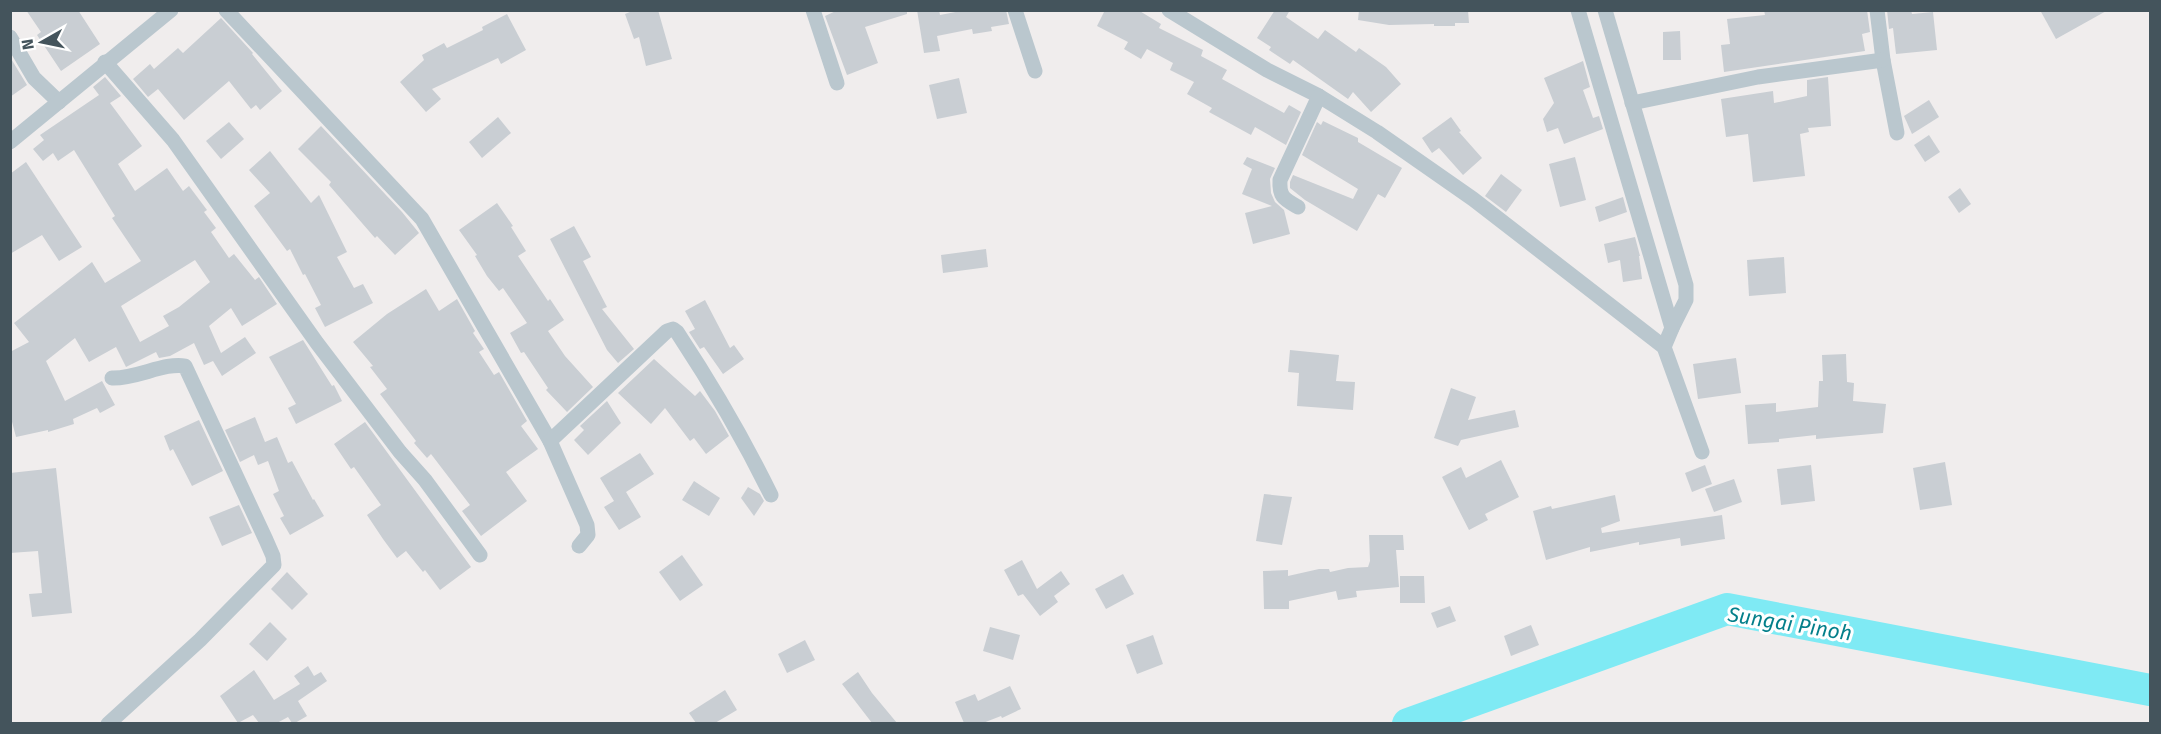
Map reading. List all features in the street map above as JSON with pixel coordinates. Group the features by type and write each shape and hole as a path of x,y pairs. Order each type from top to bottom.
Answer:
{"street":[{"path":"10,142 171,10"},
{"path":"226,10 422,219 550,441 587,525 588,535 579,546"},
{"path":"813,10 837,83"},
{"path":"1015,10 1035,71"},
{"path":"1169,10 1266,70 1320,96 1377,132 1473,199 1664,347 1702,452"},
{"path":"1578,10 1672,328"},
{"path":"1605,10 1686,285 1686,300 1664,347"},
{"path":"1877,10 1883,60 1897,133"},
{"path":"10,37 34,78 59,102"},
{"path":"1632,103 1758,77 1883,60"},
{"path":"105,62 173,140 317,343 400,452 425,480 480,555"},
{"path":"1298,207 1284,199 1279,191 1280,180 1320,96"},
{"path":"550,441 667,331 673,329 737,428 771,495"},
{"path":"108,723 200,640 274,565 273,556 262,530 185,366 177,365 123,378 112,378"}],"building":[{"path":"26,10 78,10 100,44 61,71 37,35 41,32"},
{"path":"635,10 658,10 672,59 646,66 639,37 634,39 625,14"},
{"path":"838,10 907,10 907,14 865,27 878,63 847,75 825,16"},
{"path":"917,10 939,10 940,15 966,10 1006,10 1009,24 991,27 992,31 973,34 972,29 937,36 940,51 924,53"},
{"path":"1105,10 1138,10 1161,24 1159,28 1203,50 1201,56 1227,70 1222,79 1284,113 1289,105 1301,112 1286,145 1255,127 1251,135 1209,112 1212,108 1187,94 1194,82 1170,70 1173,63 1147,49 1141,59 1124,49 1128,42 1097,26"},
{"path":"1275,10 1290,10 1286,17 1318,39 1325,30 1356,52 1359,48 1386,67 1401,84 1371,112 1353,92 1348,99 1293,60 1290,64 1269,50 1271,47 1257,38"},
{"path":"1359,10 1468,10 1469,23 1455,23 1455,26 1389,25 1358,20"},
{"path":"1764,10 1867,10 1870,32 1862,34 1865,51 1724,72 1721,45 1730,44 1727,19 1765,15"},
{"path":"1887,10 1911,10 1912,14 1933,12 1937,50 1896,54 1893,28 1889,29"},
{"path":"2040,10 2108,10 2056,39"},
{"path":"507,14 526,50 501,64 498,58 432,89 441,99 426,112 400,82 424,60 422,55 444,43 447,48 483,30 482,27"},
{"path":"221,18 253,53 282,91 260,110 256,105 251,109 229,81 184,120 158,89 148,97 133,79 150,64 154,69 178,48 183,53"},
{"path":"1680,31 1681,60 1663,60 1663,32"},
{"path":"10,57 27,85 10,97"},
{"path":"1583,61 1590,87 1583,90 1593,118 1599,116 1603,129 1564,144 1558,128 1547,132 1543,119 1554,103 1544,78"},
{"path":"105,77 121,96 110,103 142,146 118,164 135,191 167,168 183,191 189,186 207,210 204,212 216,228 211,232 229,258 234,254 255,280 259,277 277,304 242,326 231,308 209,326 221,353 245,337 256,353 222,376 213,361 204,365 194,343 170,356 159,358 156,352 126,367 116,347 89,362 75,338 46,361 65,401 102,381 115,405 100,413 97,408 73,419 74,424 48,432 48,430 16,437 10,414 10,352 29,342 14,323 92,262 105,283 141,261 112,218 115,216 74,150 58,161 53,153 43,161 33,149 44,140 40,135 99,95 93,87","holes":["195,260 210,282 179,307 163,316 169,326 140,342 121,306"]},
{"path":"1828,77 1831,126 1808,128 1809,132 1800,134 1805,176 1753,182 1748,134 1726,137 1721,99 1773,91 1774,103 1807,96 1807,80"},
{"path":"959,78 967,113 937,119 929,85"},
{"path":"1929,100 1939,117 1912,134 1904,116"},
{"path":"498,117 511,133 482,158 469,142"},
{"path":"1451,117 1461,131 1459,132 1482,158 1463,175 1439,148 1432,153 1422,138"},
{"path":"1323,121 1358,138 1358,142 1402,168 1385,198 1378,194 1357,231 1305,200 1290,188 1293,175 1353,199 1358,189 1302,155 1317,122 1321,125"},
{"path":"229,122 244,139 221,159 206,141"},
{"path":"321,126 419,233 395,255 377,236 375,238 329,185 331,182 298,149"},
{"path":"1929,135 1940,152 1925,162 1914,145"},
{"path":"270,151 311,203 319,195 347,252 337,257 354,288 363,284 373,303 325,327 315,308 321,305 305,274 303,275 290,249 287,251 254,206 270,193 249,170"},
{"path":"1247,157 1275,168 1270,179 1271,193 1275,202 1284,210 1290,234 1253,244 1245,213 1272,206 1242,194 1252,169 1243,164"},
{"path":"1575,157 1586,200 1560,207 1549,164"},
{"path":"26,162 82,247 59,261 42,235 10,254 10,174"},
{"path":"1501,174 1522,190 1506,212 1485,196"},
{"path":"1960,188 1971,204 1959,213 1948,197"},
{"path":"1623,197 1627,212 1599,222 1595,207"},
{"path":"497,203 513,226 511,227 526,251 518,256 548,301 550,299 564,320 548,331 565,356 593,387 567,412 546,390 548,388 524,352 521,353 510,333 527,323 503,288 499,291 487,276 475,256 477,255 459,230"},
{"path":"574,226 591,257 583,261 607,307 602,309 634,349 618,363 607,350 550,239"},
{"path":"1635,237 1640,256 1642,279 1623,282 1620,260 1608,263 1604,244"},
{"path":"986,249 988,267 943,273 941,255"},
{"path":"1784,257 1786,293 1749,296 1747,260"},
{"path":"426,289 439,311 457,299 475,331 473,333 484,349 479,352 494,375 499,372 527,421 521,426 538,449 506,472 527,501 481,536 462,511 470,505 431,454 427,458 414,443 416,441 380,394 387,389 370,367 373,366 353,342 387,314"},
{"path":"705,300 730,348 734,345 744,359 723,374 704,347 700,349 689,332 695,329 685,311"},
{"path":"303,340 332,386 334,385 342,401 296,424 288,408 296,404 269,357"},
{"path":"1290,350 1339,355 1336,381 1355,382 1353,410 1297,406 1299,373 1288,372"},
{"path":"1846,354 1847,382 1854,383 1853,401 1886,404 1883,433 1816,439 1816,435 1779,439 1779,442 1748,444 1745,405 1776,403 1776,412 1818,407 1819,381 1823,381 1822,355"},
{"path":"1736,358 1741,393 1698,399 1693,364"},
{"path":"654,359 695,396 700,391 729,436 706,454 694,438 690,441 665,408 651,424 618,393"},
{"path":"1451,388 1476,397 1468,420 1515,410 1519,427 1461,440 1458,446 1434,438"},
{"path":"607,401 621,423 588,455 574,440 584,430 580,426"},
{"path":"255,417 265,442 277,437 288,463 292,461 324,516 290,535 280,518 284,516 273,494 279,491 268,461 258,465 254,455 240,462 225,430"},
{"path":"199,420 223,471 192,486 173,449 170,451 164,436"},
{"path":"365,422 471,567 440,590 425,570 423,572 406,551 397,558 383,539 367,515 381,505 354,467 351,469 334,444"},
{"path":"640,453 654,474 626,492 641,517 619,530 604,507 614,501 600,478"},
{"path":"1501,460 1519,497 1485,514 1488,520 1469,530 1442,477 1461,467 1466,478"},
{"path":"1945,462 1952,505 1920,510 1913,468"},
{"path":"1705,465 1712,484 1692,492 1685,473"},
{"path":"1811,465 1815,501 1781,505 1777,469"},
{"path":"56,468 72,613 32,617 29,594 42,593 38,551 10,553 10,473"},
{"path":"1734,479 1742,502 1714,512 1705,489"},
{"path":"694,481 720,498 709,516 682,500"},
{"path":"748,487 760,494 764,501 754,516 741,498"},
{"path":"1264,494 1292,497 1282,545 1256,541"},
{"path":"1615,495 1620,521 1601,528 1602,533 1722,515 1725,539 1681,546 1680,538 1639,545 1639,542 1590,552 1590,547 1546,560 1533,511"},
{"path":"239,505 252,533 222,546 209,517"},
{"path":"1369,535 1403,535 1404,550 1396,550 1399,587 1356,591 1357,597 1338,600 1336,591 1289,601 1289,609 1264,609 1263,571 1288,570 1288,576 1319,569 1329,569 1330,572 1368,567 1370,561"},
{"path":"682,555 703,585 680,601 659,572"},
{"path":"1022,560 1037,589 1061,571 1070,584 1054,596 1058,602 1040,616 1023,594 1018,596 1004,570"},
{"path":"287,572 308,594 292,610 271,589"},
{"path":"1123,574 1134,594 1106,609 1095,589"},
{"path":"1400,576 1424,576 1425,603 1400,603"},
{"path":"1450,606 1456,621 1437,628 1431,613"},
{"path":"270,622 287,639 267,661 249,644"},
{"path":"1531,625 1539,645 1511,656 1504,636"},
{"path":"990,627 1020,635 1013,660 983,651"},
{"path":"1153,635 1163,664 1137,674 1126,645"},
{"path":"805,640 815,660 787,673 778,654"},
{"path":"308,666 314,676 321,672 327,681 298,701 307,716 295,723 292,723 288,717 277,723 259,723 253,715 238,723 220,696 254,670 274,700 300,684 294,676"},
{"path":"858,672 897,723 872,723 842,684"},
{"path":"1010,686 1021,709 1002,718 1001,716 983,723 964,723 955,702 975,694 978,701"},
{"path":"725,690 737,710 715,723 696,723 689,713"}],"waterway":[{"name":"Sungai Pinoh","path":"1408,724 1727,609 2150,690"}]}
